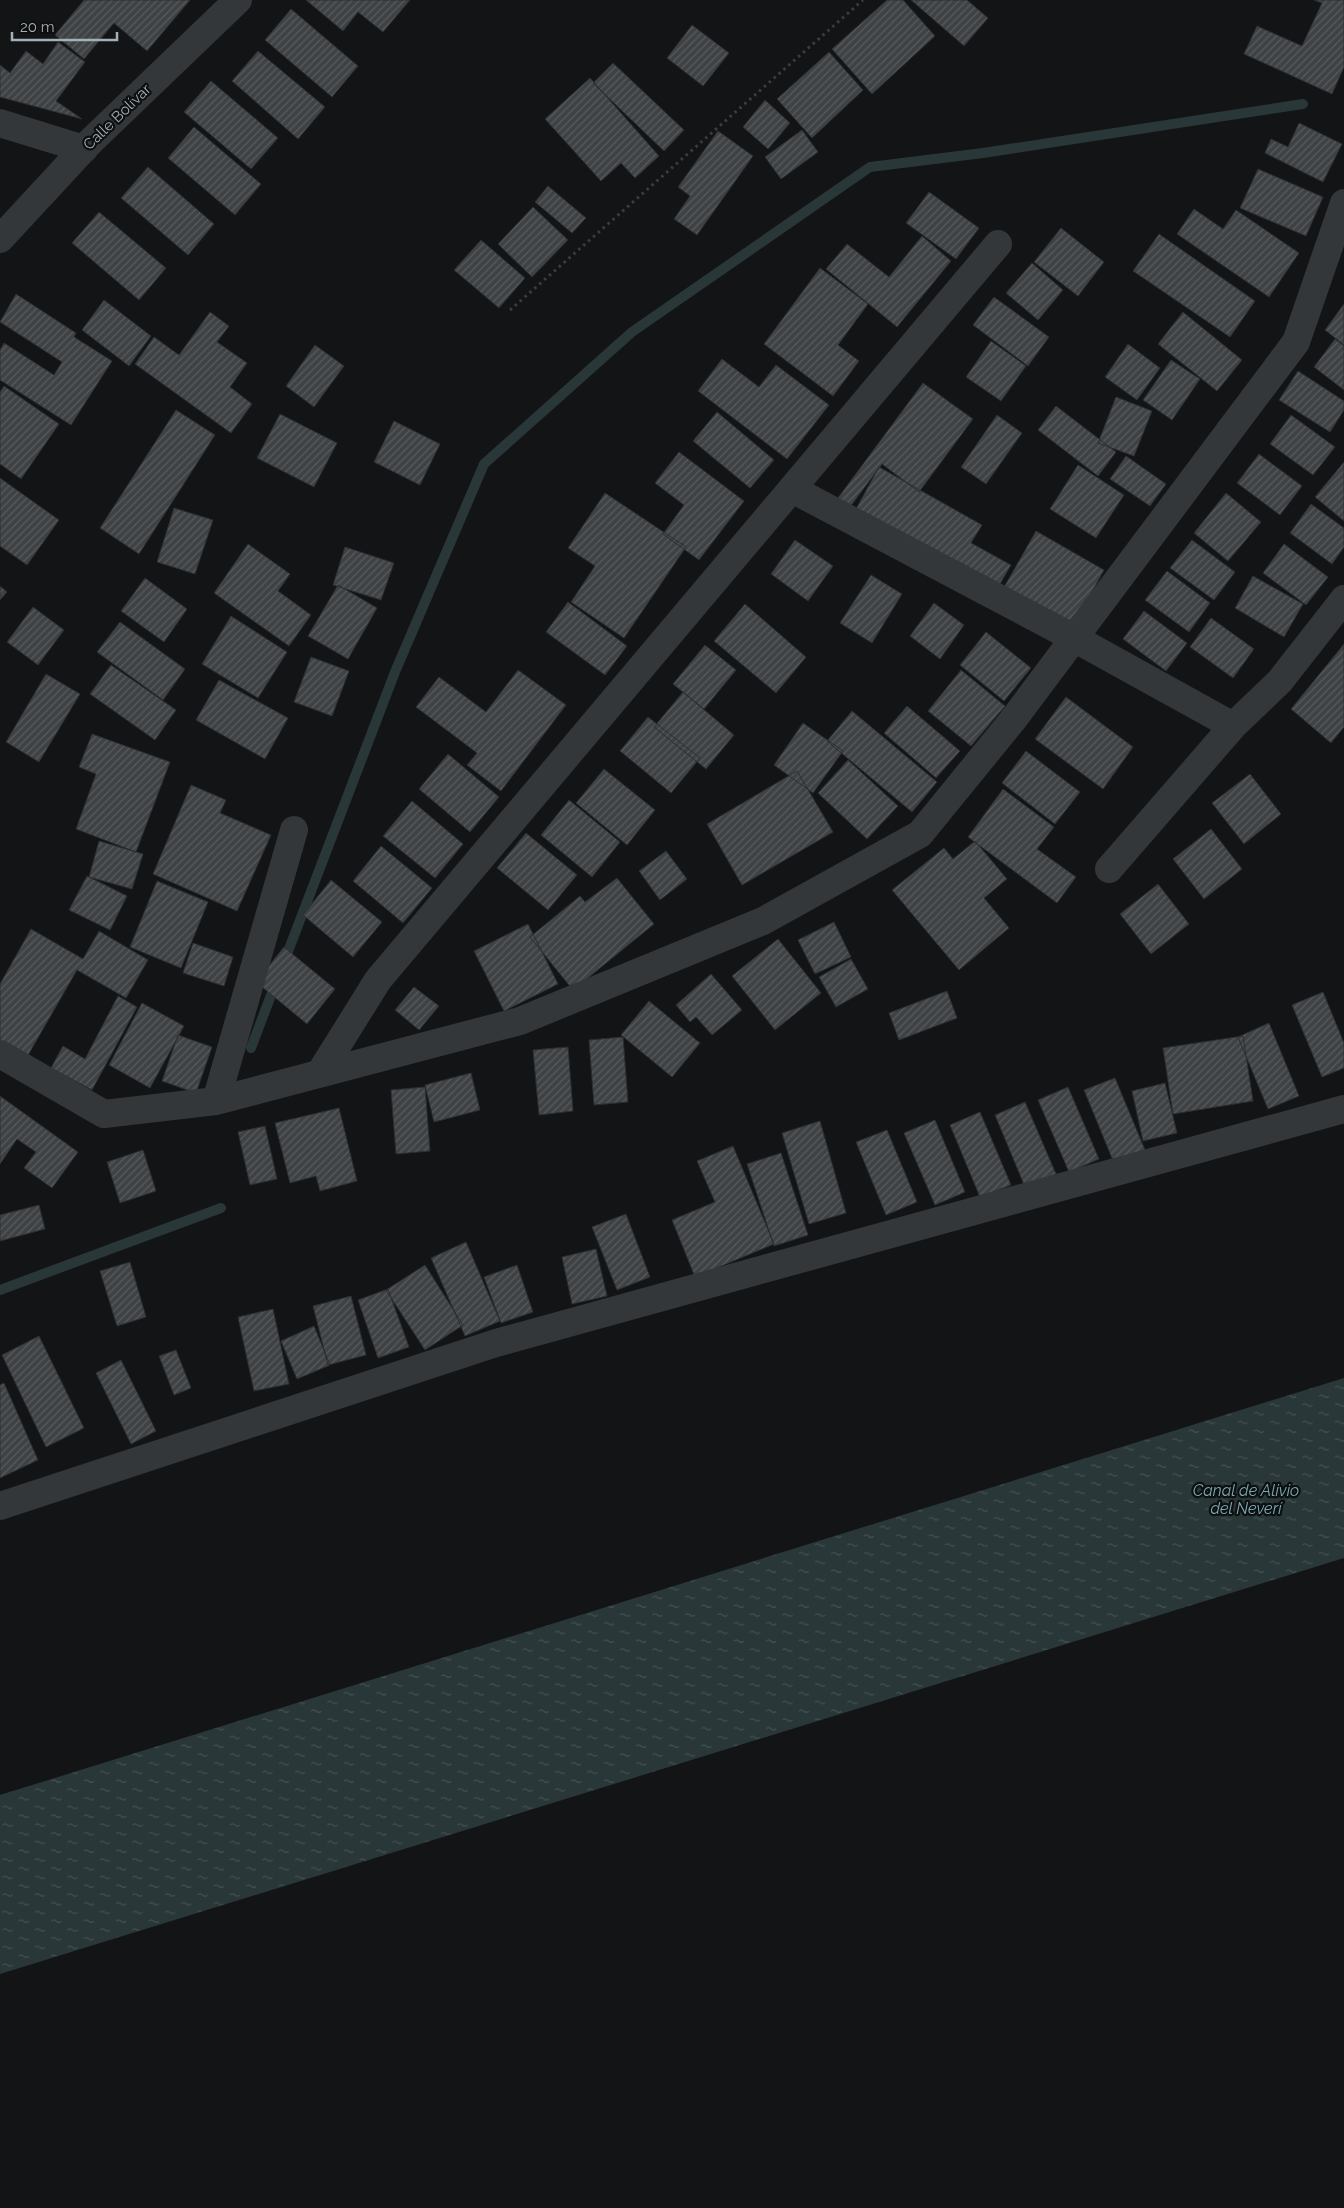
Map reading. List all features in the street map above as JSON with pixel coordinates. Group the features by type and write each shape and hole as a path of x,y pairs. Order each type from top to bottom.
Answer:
{"street":[{"name":"Calle Bolívar","path":"0,239 84,149 238,0"},
{"path":"0,123 84,149"},
{"path":"0,1054 104,1114 216,1101 520,1021 763,921 920,834 1012,721 1296,342 1344,203"},
{"path":"320,1074 378,980 998,244"},
{"path":"792,489 1074,638 1233,726"},
{"path":"1109,869 1233,726 1280,681 1343,603"},
{"path":"216,1101 294,830"},
{"path":"0,1506 496,1343 1344,1108"}],"path":[{"path":"510,310 863,0"}],"water":[{"name":"Canal de Alivio del Neverí","path":"1344,1378 1344,1558 0,1974 0,1795"}],"building":[{"path":"84,0 190,0 147,51 114,23 84,59 55,35"},
{"path":"306,0 410,0 383,32 358,12 343,31"},
{"path":"887,0 903,0 935,36 872,94 832,49"},
{"path":"911,0 967,0 988,18 964,46"},
{"path":"1314,0 1344,0 1344,67 1332,94 1244,54 1257,26 1302,46 1322,3"},
{"path":"291,9 358,66 332,97 265,40"},
{"path":"692,25 729,53 703,86 667,58"},
{"path":"58,42 85,62 56,101 82,119 0,97 0,65 10,73 26,51 43,64"},
{"path":"258,51 325,107 298,139 232,81"},
{"path":"829,52 863,90 812,138 777,99"},
{"path":"613,63 684,130 664,151 593,83"},
{"path":"590,78 659,156 635,178 621,163 601,181 545,119"},
{"path":"211,81 278,138 251,169 184,112"},
{"path":"765,100 790,123 768,149 743,127"},
{"path":"1299,123 1342,144 1323,182 1265,153 1271,139 1288,147"},
{"path":"194,127 261,184 235,215 168,158"},
{"path":"802,130 818,152 781,179 765,157"},
{"path":"718,131 753,156 697,235 674,219 690,196 678,187"},
{"path":"148,167 214,224 188,255 121,198"},
{"path":"1258,169 1323,197 1306,236 1240,208"},
{"path":"548,186 586,218 572,233 535,202"},
{"path":"929,192 979,228 956,259 906,223"},
{"path":"533,207 568,240 532,277 498,244"},
{"path":"1194,209 1223,229 1236,210 1299,253 1269,297 1177,234"},
{"path":"99,212 166,268 139,300 72,243"},
{"path":"1061,228 1104,262 1078,296 1034,262"},
{"path":"1159,234 1255,301 1230,337 1133,271"},
{"path":"922,236 951,261 897,327 826,269 847,244 889,277"},
{"path":"481,240 525,278 499,308 454,270"},
{"path":"1032,263 1063,290 1038,320 1006,293"},
{"path":"820,268 868,304 838,345 859,361 833,396 764,344"},
{"path":"16,294 76,333 74,337 112,361 71,425 0,380 0,350 4,343 54,375 62,362 0,322"},
{"path":"994,297 1049,337 1028,366 973,325"},
{"path":"104,300 151,336 129,366 82,330"},
{"path":"1344,304 1344,345 1325,330"},
{"path":"210,312 229,326 217,342 247,363 230,387 252,404 231,433 135,364 154,337 179,355"},
{"path":"1183,312 1242,360 1217,391 1158,344"},
{"path":"1335,339 1344,346 1344,390 1314,367"},
{"path":"991,341 1026,366 1001,401 966,377"},
{"path":"1128,344 1160,368 1137,400 1105,377"},
{"path":"315,345 344,366 314,407 286,386"},
{"path":"722,359 759,387 776,365 829,405 787,459 698,391"},
{"path":"1171,360 1200,379 1172,420 1143,400"},
{"path":"1298,371 1344,401 1344,410 1330,432 1279,400"},
{"path":"923,383 973,419 919,492 882,464 847,511 835,502"},
{"path":"4,386 59,424 21,479 0,464 0,392"},
{"path":"1116,397 1152,411 1134,456 1098,443"},
{"path":"1056,406 1116,452 1098,476 1038,430"},
{"path":"176,410 215,435 139,554 100,528"},
{"path":"717,412 774,460 750,488 693,441"},
{"path":"280,414 337,443 314,487 257,458"},
{"path":"997,415 1022,433 986,484 961,467"},
{"path":"1291,415 1335,447 1313,475 1270,444"},
{"path":"394,421 440,444 420,485 374,462"},
{"path":"679,452 744,501 699,560 663,534 684,505 655,483"},
{"path":"1259,454 1302,486 1280,515 1237,483"},
{"path":"1126,456 1166,484 1150,506 1110,479"},
{"path":"1344,462 1344,521 1315,497"},
{"path":"1078,465 1124,495 1096,538 1050,509"},
{"path":"879,467 982,525 971,543 1011,565 997,589 856,509"},
{"path":"0,478 59,520 27,565 0,546"},
{"path":"605,493 686,547 624,638 571,602 595,566 568,548"},
{"path":"1226,493 1261,522 1228,561 1194,533"},
{"path":"1311,504 1344,528 1344,547 1332,564 1290,533"},
{"path":"174,508 213,520 195,574 157,562"},
{"path":"1036,531 1104,570 1072,628 1003,589"},
{"path":"795,540 833,566 808,601 771,574"},
{"path":"1192,540 1235,572 1214,600 1170,568"},
{"path":"248,544 290,574 278,591 311,615 289,646 214,593"},
{"path":"1284,544 1328,577 1306,605 1263,573"},
{"path":"345,547 394,563 381,600 333,585"},
{"path":"1167,571 1210,603 1189,632 1145,600"},
{"path":"871,575 902,594 872,643 840,623"},
{"path":"1253,576 1303,604 1284,637 1235,608"},
{"path":"145,578 187,609 164,642 121,611"},
{"path":"338,585 377,608 348,659 308,636"},
{"path":"0,586 7,592 0,600"},
{"path":"568,602 627,646 605,675 546,632"},
{"path":"934,603 964,625 940,659 910,636"},
{"path":"745,604 806,657 776,693 714,641"},
{"path":"33,607 64,630 38,665 7,642"},
{"path":"1144,611 1187,643 1166,671 1123,639"},
{"path":"231,616 287,652 258,698 202,664"},
{"path":"1211,618 1254,649 1233,678 1190,647"},
{"path":"120,622 185,669 163,700 97,652"},
{"path":"986,632 1031,668 1004,701 960,665"},
{"path":"1344,644 1344,727 1331,743 1291,709"},
{"path":"705,645 736,670 704,709 673,684"},
{"path":"311,657 349,671 332,716 294,702"},
{"path":"111,665 176,710 155,740 90,694"},
{"path":"518,670 566,705 501,791 467,765 477,753 416,707 439,677 486,712"},
{"path":"961,670 1005,706 971,746 928,711"},
{"path":"46,674 80,694 39,762 6,742"},
{"path":"219,680 288,718 265,759 196,720"},
{"path":"683,692 734,735 706,769 654,727"},
{"path":"1066,697 1133,747 1103,789 1035,739"},
{"path":"907,706 960,751 936,778 884,733"},
{"path":"852,711 937,782 912,812 827,741"},
{"path":"648,717 700,758 671,793 620,751"},
{"path":"803,723 843,751 813,793 774,765"},
{"path":"92,734 170,762 136,852 76,829 96,774 79,767"},
{"path":"1026,751 1080,792 1055,824 1002,783"},
{"path":"448,754 499,797 470,832 419,789"},
{"path":"848,760 898,806 867,839 818,793"},
{"path":"604,769 655,810 627,845 576,803"},
{"path":"797,771 833,832 742,885 707,824"},
{"path":"1250,774 1281,814 1244,844 1212,803"},
{"path":"191,785 226,800 220,813 271,835 237,911 153,874"},
{"path":"1003,789 1054,827 1037,849 1076,877 1057,903 968,837"},
{"path":"569,800 620,842 592,877 541,835"},
{"path":"412,801 463,844 435,878 383,836"},
{"path":"1211,829 1242,869 1204,899 1173,859"},
{"path":"526,833 577,875 548,910 497,868"},
{"path":"99,841 143,854 132,889 89,877"},
{"path":"975,841 1007,879 984,898 1009,928 959,970 892,890 944,848 953,859"},
{"path":"381,846 432,888 403,923 353,881"},
{"path":"666,851 687,879 660,900 639,871"},
{"path":"87,876 127,896 110,930 69,910"},
{"path":"617,878 654,924 573,990 530,937 580,896 585,902"},
{"path":"331,880 382,922 353,957 303,915"},
{"path":"157,881 208,902 181,968 130,947"},
{"path":"1158,884 1189,924 1151,954 1120,914"},
{"path":"834,922 851,957 815,974 798,940"},
{"path":"528,924 558,984 504,1011 474,951"},
{"path":"31,929 83,959 99,931 148,960 126,998 77,970 27,1057 0,1041 0,984"},
{"path":"778,939 821,993 775,1030 732,976"},
{"path":"193,943 233,957 224,986 183,973"},
{"path":"284,947 335,989 307,1024 256,982"},
{"path":"851,959 868,989 836,1007 819,977"},
{"path":"711,974 742,1010 712,1035 696,1017 690,1022 676,1005"},
{"path":"414,987 439,1006 419,1030 395,1010"},
{"path":"947,991 957,1018 899,1040 889,1013"},
{"path":"1323,992 1344,1043 1344,1068 1322,1077 1292,1005"},
{"path":"118,996 137,1007 92,1090 51,1068 63,1046 85,1059"},
{"path":"649,1001 700,1043 672,1077 621,1035"},
{"path":"142,1003 184,1026 150,1088 109,1065"},
{"path":"1269,1023 1299,1096 1268,1109 1238,1037"},
{"path":"178,1035 212,1047 196,1093 162,1081"},
{"path":"1243,1036 1253,1101 1173,1114 1163,1048"},
{"path":"623,1037 628,1102 594,1105 589,1040"},
{"path":"568,1047 573,1111 539,1115 533,1050"},
{"path":"471,1073 480,1110 434,1122 425,1085"},
{"path":"1115,1078 1145,1150 1114,1163 1084,1090"},
{"path":"1165,1083 1177,1133 1143,1141 1132,1091"},
{"path":"425,1087 430,1151 396,1154 391,1090"},
{"path":"1068,1087 1099,1159 1069,1172 1038,1100"},
{"path":"0,1096 78,1152 52,1188 24,1168 36,1152 17,1139 0,1164"},
{"path":"1025,1102 1056,1174 1025,1187 995,1115"},
{"path":"339,1108 357,1181 320,1191 316,1176 290,1183 275,1123"},
{"path":"980,1112 1011,1185 980,1197 950,1125"},
{"path":"935,1120 965,1192 935,1205 904,1133"},
{"path":"820,1121 846,1213 809,1224 782,1133"},
{"path":"265,1126 277,1179 250,1185 238,1132"},
{"path":"887,1130 917,1202 886,1215 856,1142"},
{"path":"733,1146 774,1244 695,1277 672,1220 715,1202 697,1161"},
{"path":"143,1150 156,1191 120,1203 107,1162"},
{"path":"781,1153 808,1235 774,1246 747,1164"},
{"path":"39,1205 45,1229 0,1241 0,1215"},
{"path":"626,1214 650,1277 617,1290 592,1227"},
{"path":"466,1242 500,1321 465,1336 431,1258"},
{"path":"596,1249 607,1296 572,1304 562,1257"},
{"path":"130,1262 146,1317 117,1326 100,1271"},
{"path":"425,1265 463,1325 425,1350 386,1290"},
{"path":"517,1265 533,1312 501,1323 484,1277"},
{"path":"388,1289 409,1347 378,1358 358,1300"},
{"path":"351,1296 366,1355 328,1365 313,1306"},
{"path":"273,1309 289,1384 254,1391 238,1317"},
{"path":"314,1326 330,1365 297,1379 281,1341"},
{"path":"39,1336 84,1428 46,1447 2,1355"},
{"path":"176,1350 191,1388 174,1395 159,1356"},
{"path":"121,1360 156,1431 131,1444 96,1373"},
{"path":"4,1383 38,1460 0,1478 0,1385"}],"waterway":[{"path":"284,962 395,672 484,464 632,332 870,167 983,153 1303,104"},
{"path":"251,1048 276,982"},
{"path":"0,1290 221,1208"}]}
